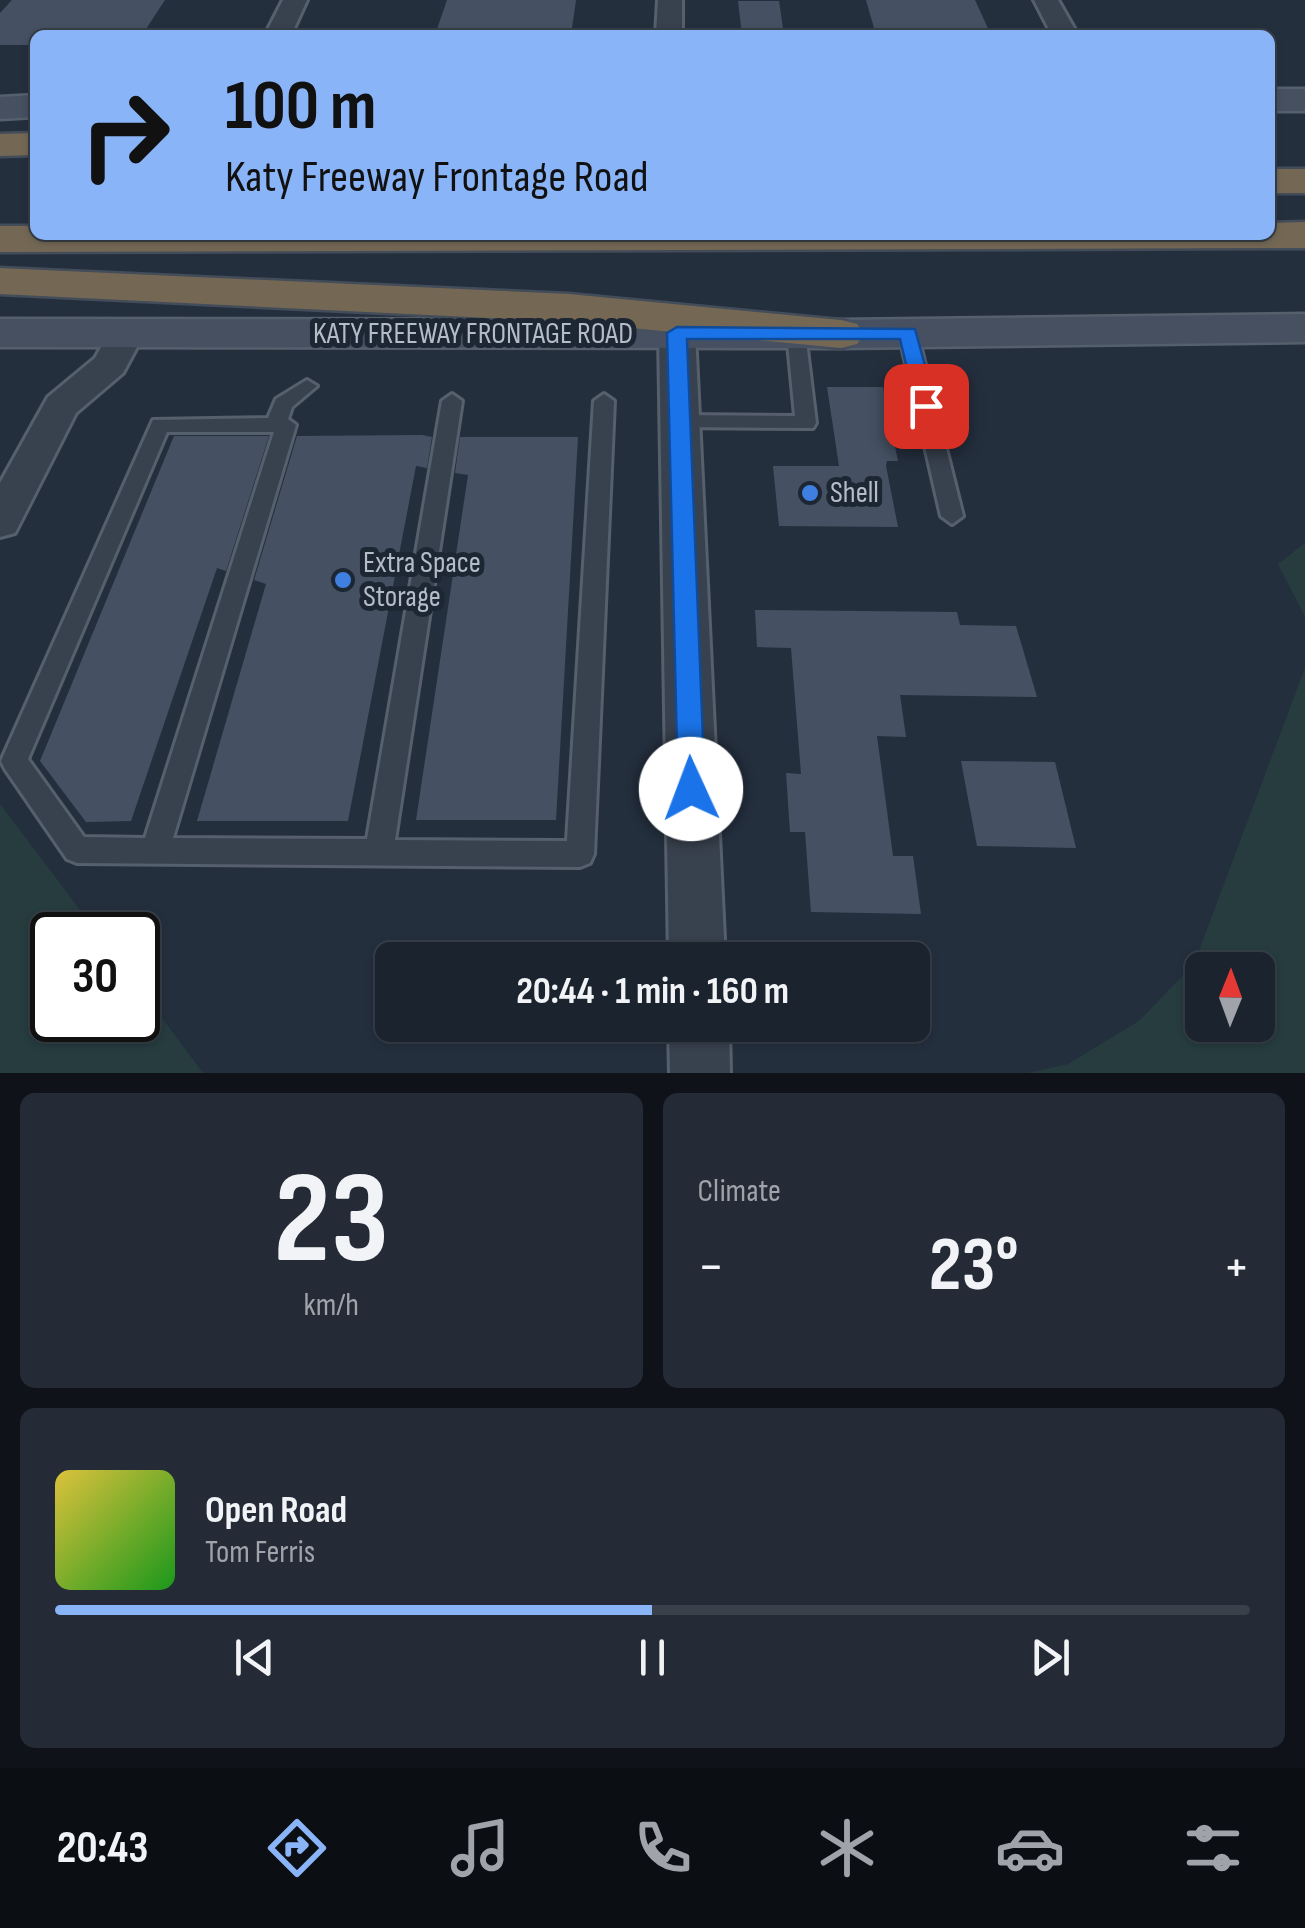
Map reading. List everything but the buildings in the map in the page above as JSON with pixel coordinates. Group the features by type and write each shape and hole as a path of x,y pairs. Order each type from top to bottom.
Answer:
{"highway":[{"path":"0,145 30,144"},
{"path":"0,179 30,180"},
{"path":"1275,180 1305,180"},
{"path":"1275,235 1305,235"},
{"path":"0,238 30,238"},
{"path":"0,281 568,308 819,334"}],"main road":[{"path":"1275,100 1305,100"},
{"path":"0,108 30,106"},
{"name":"KATY FREEWAY FRONTAGE ROAD","path":"0,333 819,334 1305,328"}],"street":[{"path":"280,30 294,0"},
{"path":"670,0 670,30"},
{"path":"1046,0 1062,30"},
{"path":"677,333 696,942"},
{"path":"0,522 61,406 110,365 126,334"},
{"path":"699,1042 700,1073"}],"lane":[{"path":"908,333 952,516"},
{"path":"680,422 806,423 819,334"},
{"path":"276,425 283,404 307,386"},
{"path":"379,852 452,401"},
{"path":"155,850 286,424 160,425 14,761 77,850 580,854 604,402"}],"green space":[{"path":"1305,543 1305,617 1278,564"},
{"path":"1305,668 1305,1073 1028,1073 1068,1064 1139,1021 1185,973 1185,1042 1275,1042 1275,952 1198,952"},
{"path":"0,804 82,912 30,912 30,1042 160,1042 160,1015 203,1073 0,1073"}],"place":[{"name":"Shell","path":"810,493"},
{"name":"Extra Space Storage","path":"343,580"}],"route":[{"path":"691,789 677,333 908,333 926,406"}]}
